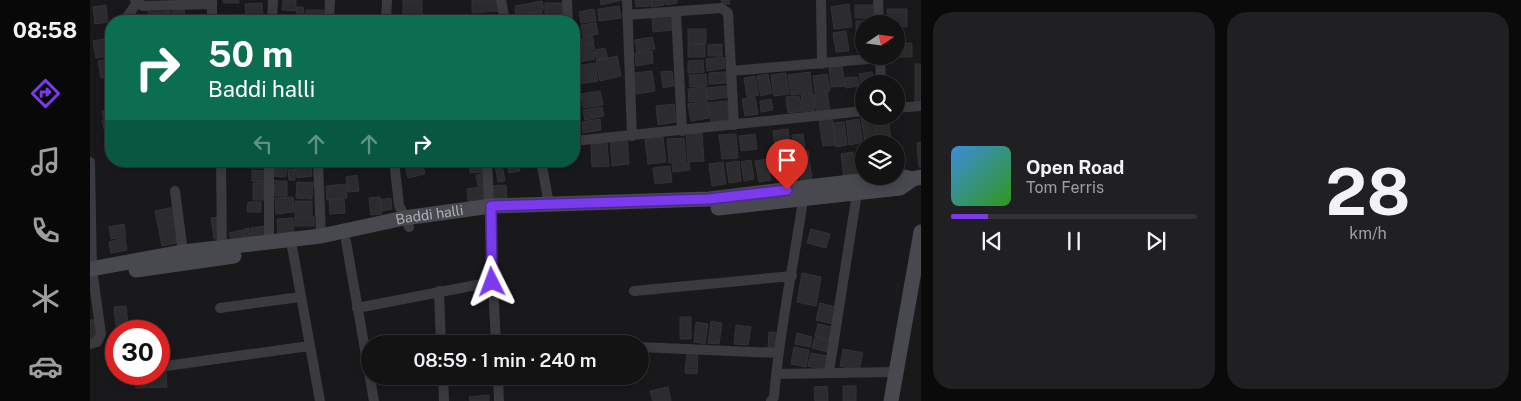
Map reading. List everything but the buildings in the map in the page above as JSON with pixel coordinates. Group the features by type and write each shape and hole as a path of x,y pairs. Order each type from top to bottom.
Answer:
{"street":[{"path":"272,15 273,0"},
{"path":"329,15 330,0"},
{"path":"386,15 387,0"},
{"path":"501,0 504,15"},
{"path":"567,0 568,15"},
{"path":"627,0 632,136"},
{"path":"821,0 822,64"},
{"path":"878,0 879,15"},
{"path":"128,15 136,1 143,6 212,2 212,15"},
{"path":"627,15 721,8 726,10 728,13 734,125"},
{"path":"676,12 682,131"},
{"path":"731,71 855,60"},
{"path":"905,107 921,106"},
{"path":"580,141 855,112"},
{"path":"90,162 91,273 102,334 97,342 90,344"},
{"path":"222,167 222,248"},
{"path":"269,167 269,243"},
{"path":"318,167 321,236"},
{"path":"91,273 291,245 346,241 406,223 399,205 395,167"},
{"path":"488,167 495,335"},
{"path":"542,167 549,204"},
{"name":"Baddi halli","path":"91,273 183,252 269,243 291,245 321,236 491,210 549,204 709,199 900,176 917,178"},
{"path":"491,210 698,210 900,188 917,178"},
{"path":"175,191 183,252"},
{"path":"829,372 857,193"},
{"path":"771,401 774,396 778,353 803,199"},
{"path":"891,401 921,232"},
{"path":"346,241 374,401"},
{"path":"291,245 320,401"},
{"path":"634,291 792,276"},
{"path":"357,308 492,282"},
{"path":"439,291 441,335"},
{"path":"220,308 300,297"},
{"path":"170,365 309,346"},
{"path":"649,347 778,353"},
{"path":"776,374 896,372"},
{"path":"443,385 444,401"},
{"path":"498,385 499,401"}],"route":[{"path":"492,282 490,251 491,206 709,199 787,190"}]}
